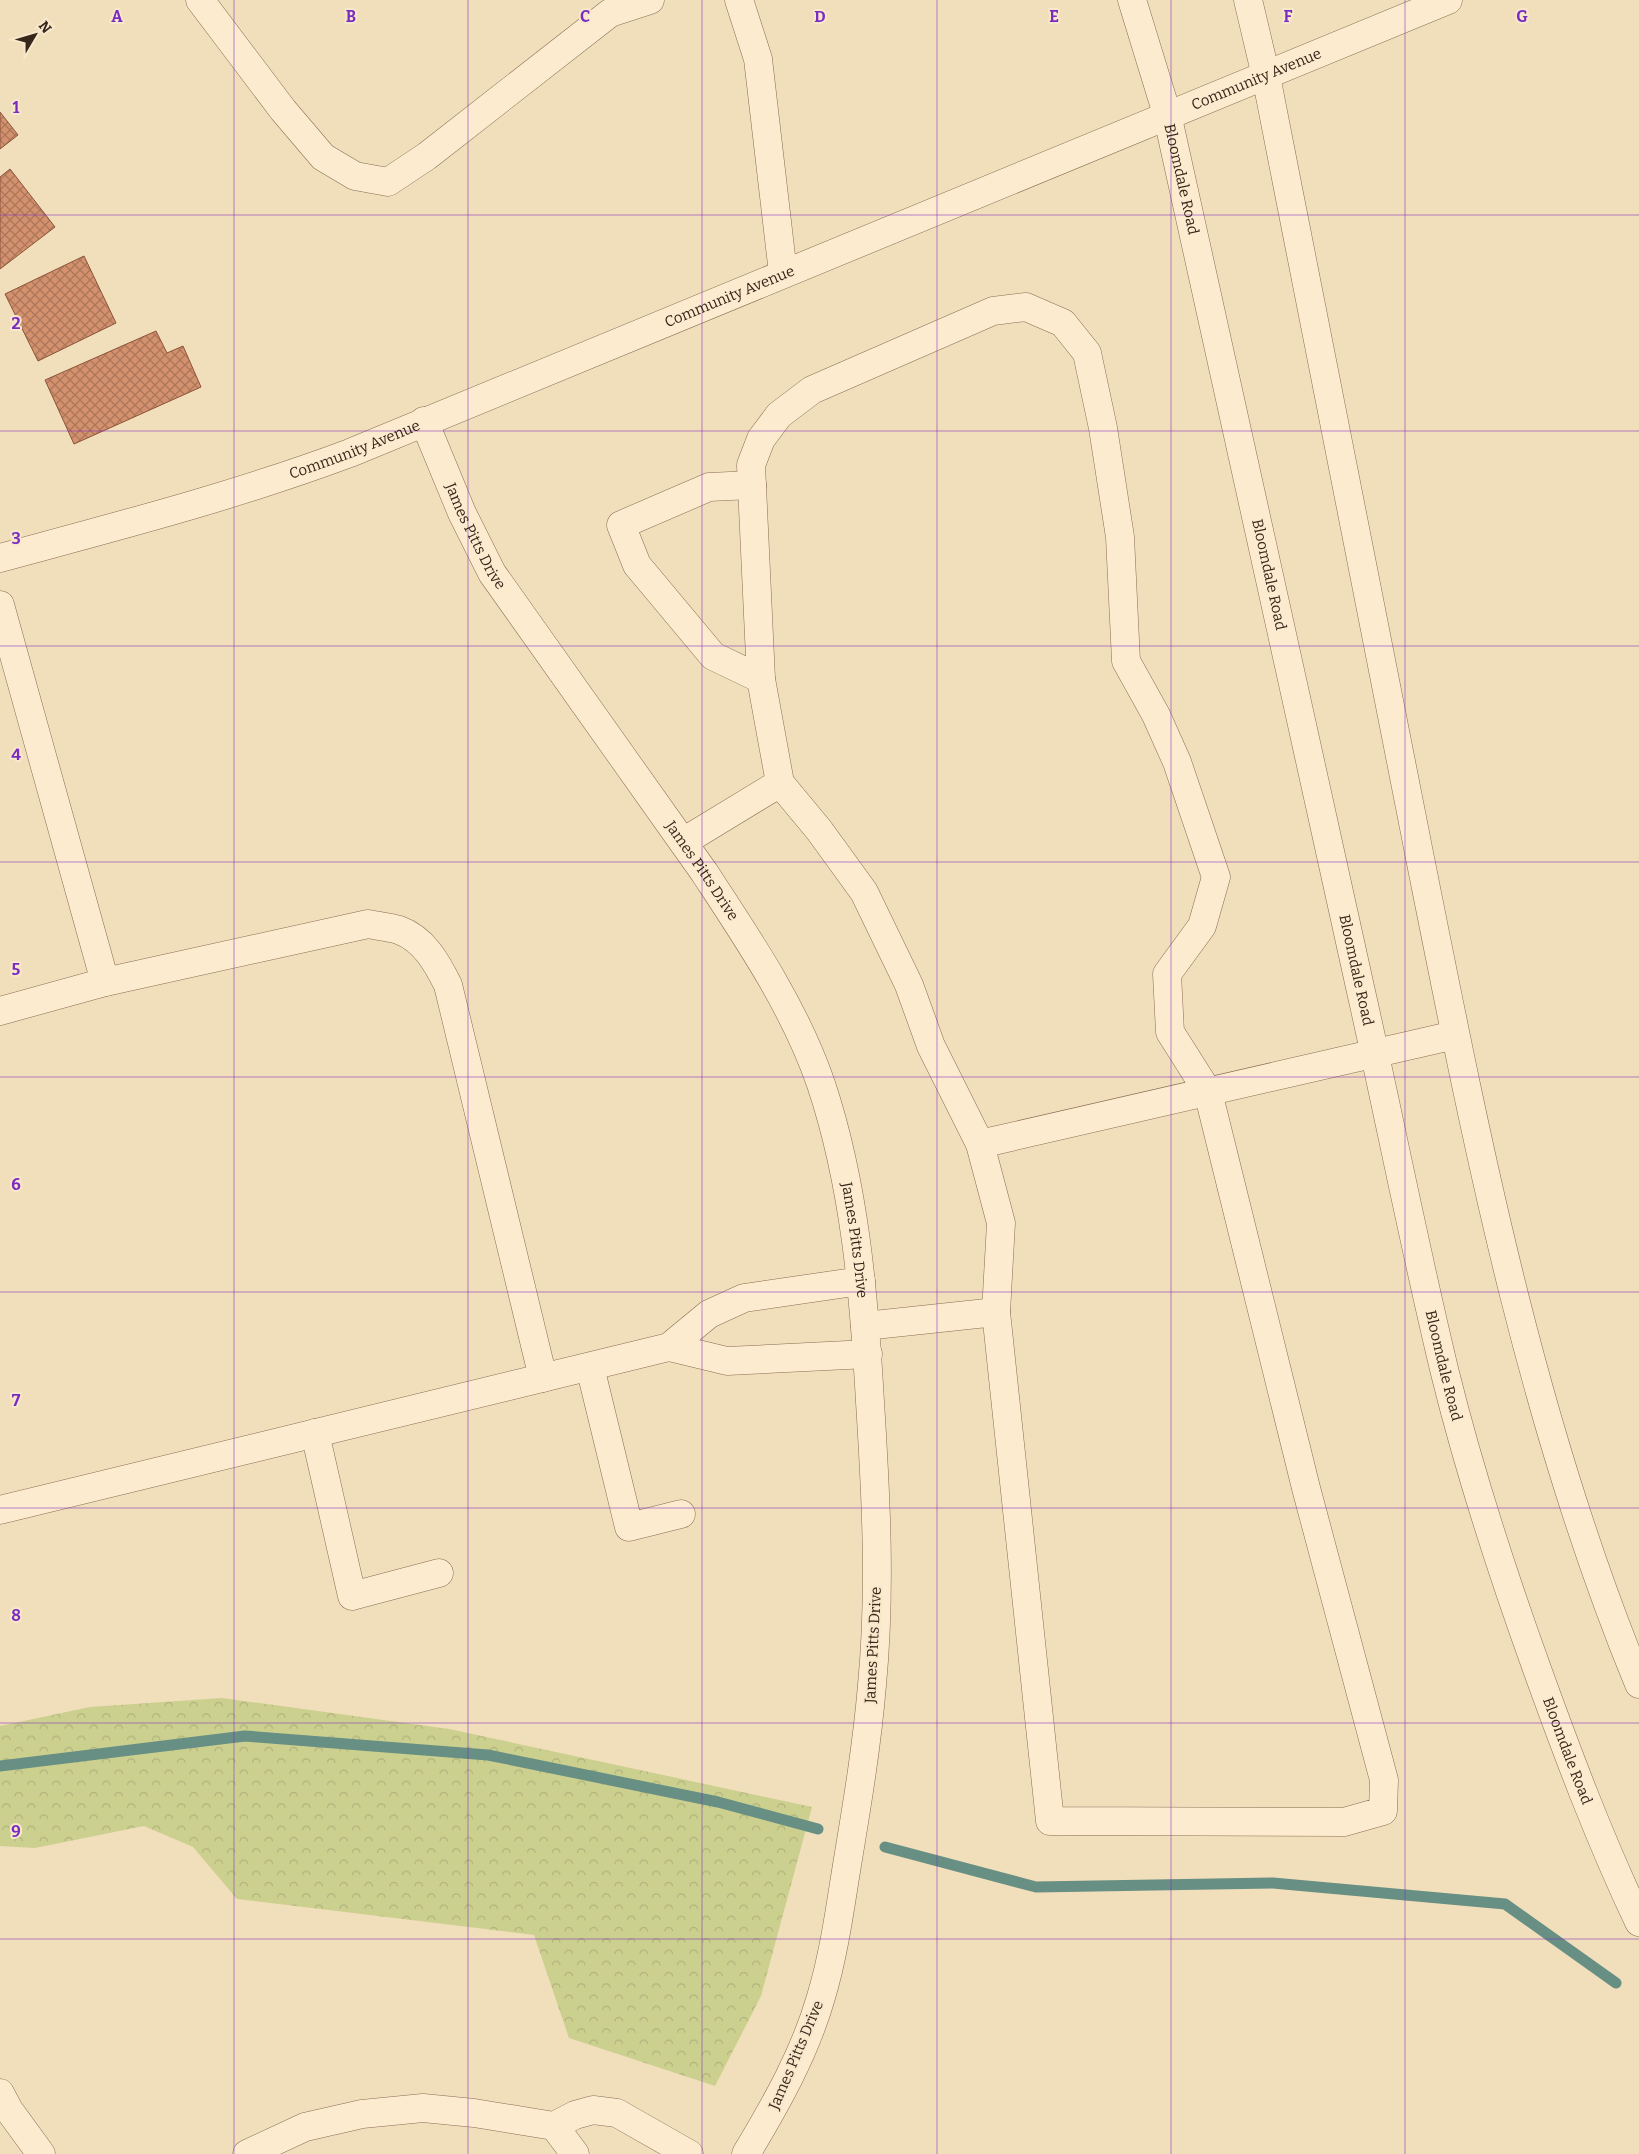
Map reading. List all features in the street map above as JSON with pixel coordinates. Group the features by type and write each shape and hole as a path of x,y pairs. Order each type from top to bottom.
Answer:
{"street":[{"path":"200,0 283,110 323,157 355,176 388,182 427,156 610,13 650,0"},
{"path":"739,0 758,59 783,273"},
{"name":"Bloomdale Road","path":"1132,0 1167,114 1375,1053 1419,1263 1446,1376 1474,1480 1504,1578 1560,1733 1611,1862 1639,1922"},
{"path":"1248,0 1266,76 1455,1035 1500,1235 1534,1376 1595,1567 1639,1684"},
{"name":"Community Avenue","path":"0,558 198,504 254,487 350,453 1167,114 1266,76 1448,0"},
{"path":"1026,307 1064,323 1087,353 1103,428 1120,538 1126,661 1156,715 1177,762 1216,878 1202,926 1167,974 1170,1032 1208,1092 1306,1488 1384,1780 1383,1811 1344,1822 1050,1821 996,1312 1000,1223 980,1144 931,1046 909,985 864,892 819,830 780,783 761,679 751,465 761,439 779,415 812,390 993,310 1026,307"},
{"name":"James Pitts Drive","path":"424,422 462,513 492,573 513,606 683,842 730,911 763,965 803,1040 817,1073 842,1162 861,1281 868,1354 876,1500 873,1682 862,1778 842,1897 821,1997 792,2073 773,2110 746,2154"},
{"path":"752,485 709,487 621,525 637,565 713,656 761,679"},
{"path":"0,605 105,982"},
{"path":"683,842 780,783"},
{"path":"0,1011 105,982 368,924 400,930 418,942 434,958 448,985 543,1378"},
{"path":"980,1144 1455,1035"},
{"path":"0,1510 669,1347 709,1314 744,1298 861,1281"},
{"path":"865,1326 996,1312"},
{"path":"669,1347 727,1361 868,1354"},
{"path":"590,1367 629,1527 680,1514"},
{"path":"315,1434 352,1596 439,1573"},
{"path":"0,2094 9,2110 41,2154"},
{"path":"247,2154 305,2127 362,2114 414,2109 474,2113 554,2126 575,2115 593,2110 617,2113 689,2154"},
{"path":"554,2126 575,2154"}],"green space":[{"path":"222,1698 449,1729 812,1807 761,1996 715,2086 569,2038 534,1935 237,1899 193,1847 144,1826 35,1848 0,1846 0,1726 90,1707"}],"building":[{"path":"0,112 18,135 0,149"},
{"path":"10,169 55,227 0,269 0,177"},
{"path":"84,256 116,323 38,361 5,294"},
{"path":"156,331 167,353 183,346 201,387 74,444 45,380"}],"waterway":[{"path":"0,1766 245,1736 488,1755 718,1802 818,1829"},
{"path":"885,1847 1036,1887 1273,1883 1505,1904 1616,1983"}]}
